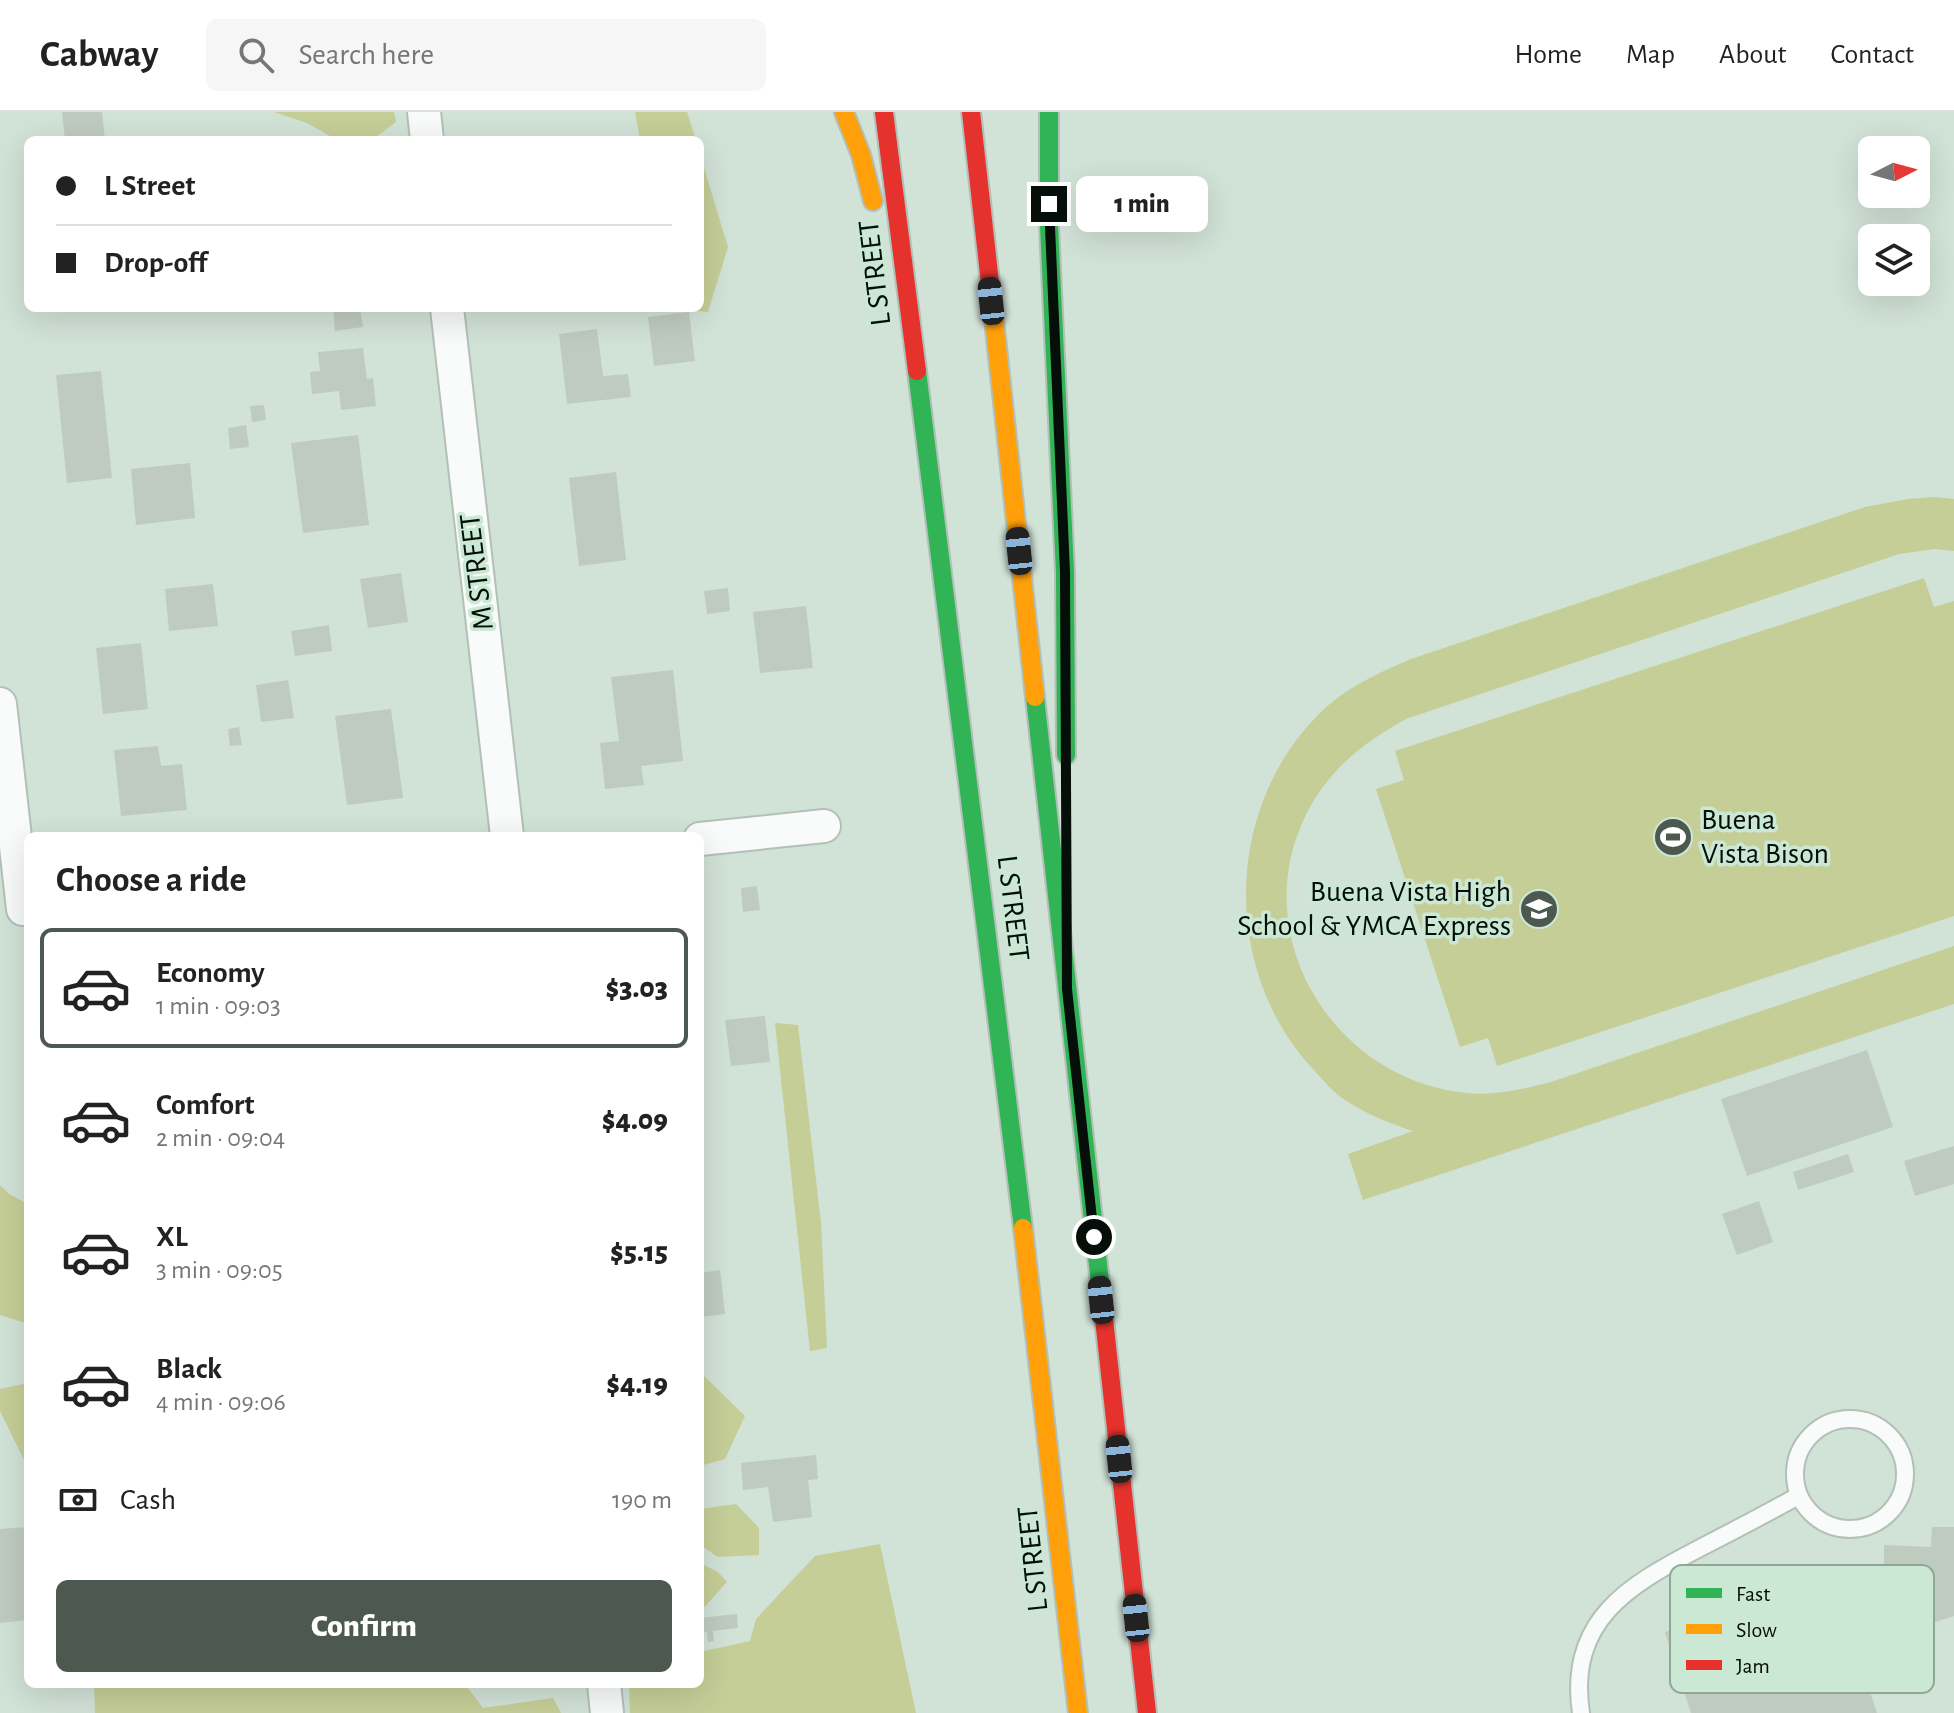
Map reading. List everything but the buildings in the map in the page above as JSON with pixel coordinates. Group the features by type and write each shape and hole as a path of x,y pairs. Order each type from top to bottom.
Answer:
{"main road":[{"path":"844,112 861,155 879,221 918,391"},
{"name":"L STREET","path":"884,112 1004,1062 1078,1713"},
{"name":"L STREET","path":"971,112 1147,1713"},
{"path":"1049,112 1049,226 1065,572 1066,775"},
{"path":"1067,822 1067,989"}],"street":[{"path":"424,112 427,136"},
{"name":"M STREET","path":"447,312 507,832"},
{"path":"0,704 17,910"},
{"path":"704,839 824,826"},
{"path":"604,1688 607,1713"}],"lane":[{"path":"1855,1419 1880,1427 1893,1439 1902,1455 1906,1474 1903,1492 1893,1509 1879,1522 1861,1529 1842,1530 1824,1524 1808,1512 1798,1496 1794,1479 1799,1453 1814,1431 1829,1422 1855,1419"},
{"path":"1581,1713 1579,1699 1585,1651 1609,1606 1642,1579 1798,1496"}],"green space":[{"path":"274,112 394,112 396,122 377,136 330,136 307,123"},
{"path":"635,112 687,112 695,136 639,136"},
{"path":"704,168 728,247 708,312 704,312"},
{"path":"1935,497 1954,499 1954,551 1935,549 1899,554 1406,719 1390,728 1346,761 1313,802 1289,865 1287,912 1296,956 1315,997 1343,1033 1379,1062 1420,1083 1467,1093 1498,1093 1551,1082 1954,946 1954,1004 1363,1200 1348,1154 1413,1131 1350,1103 1312,1068 1283,1029 1262,985 1250,938 1246,890 1251,843 1265,796 1287,753 1328,706 1374,676 1411,659 1865,507"},
{"name":"Buena Vista Bison","path":"1924,578 1934,607 1954,601 1954,916 1497,1066 1488,1038 1460,1047 1376,789 1404,780 1395,751"},
{"path":"775,1023 798,1025 821,1223 827,1348 810,1351"},
{"path":"0,1185 24,1202 24,1323 0,1315"},
{"path":"704,1376 745,1416 725,1459 704,1465"},
{"path":"24,1384 24,1460 0,1411 0,1389"},
{"path":"736,1504 759,1528 759,1555 718,1557 704,1548 704,1508"},
{"path":"880,1544 916,1713 630,1713 629,1688 704,1688 704,1651 750,1641 756,1619 815,1556"},
{"path":"704,1565 718,1572 727,1582 704,1608"},
{"path":"94,1688 468,1688 483,1708 553,1698 561,1713 95,1713"}],"traffic: fast":[{"path":"1049,112 1049,226 1065,572 1066,755"},
{"path":"917,371 1023,1228"},
{"path":"1035,697 1104,1319"}],"traffic: slow":[{"path":"844,112 861,155 873,201"},
{"path":"991,292 1035,697"},
{"path":"1023,1228 1078,1713"}],"traffic: jam":[{"path":"884,112 917,371"},
{"path":"971,112 991,292"},
{"path":"1104,1319 1147,1713"}],"place":[{"name":"Buena Vista Bison","path":"1673,837"},
{"name":"Buena Vista High School & YMCA Express","path":"1539,909"}],"route":[{"path":"1049,204 1065,572 1067,989 1094,1237"}]}
